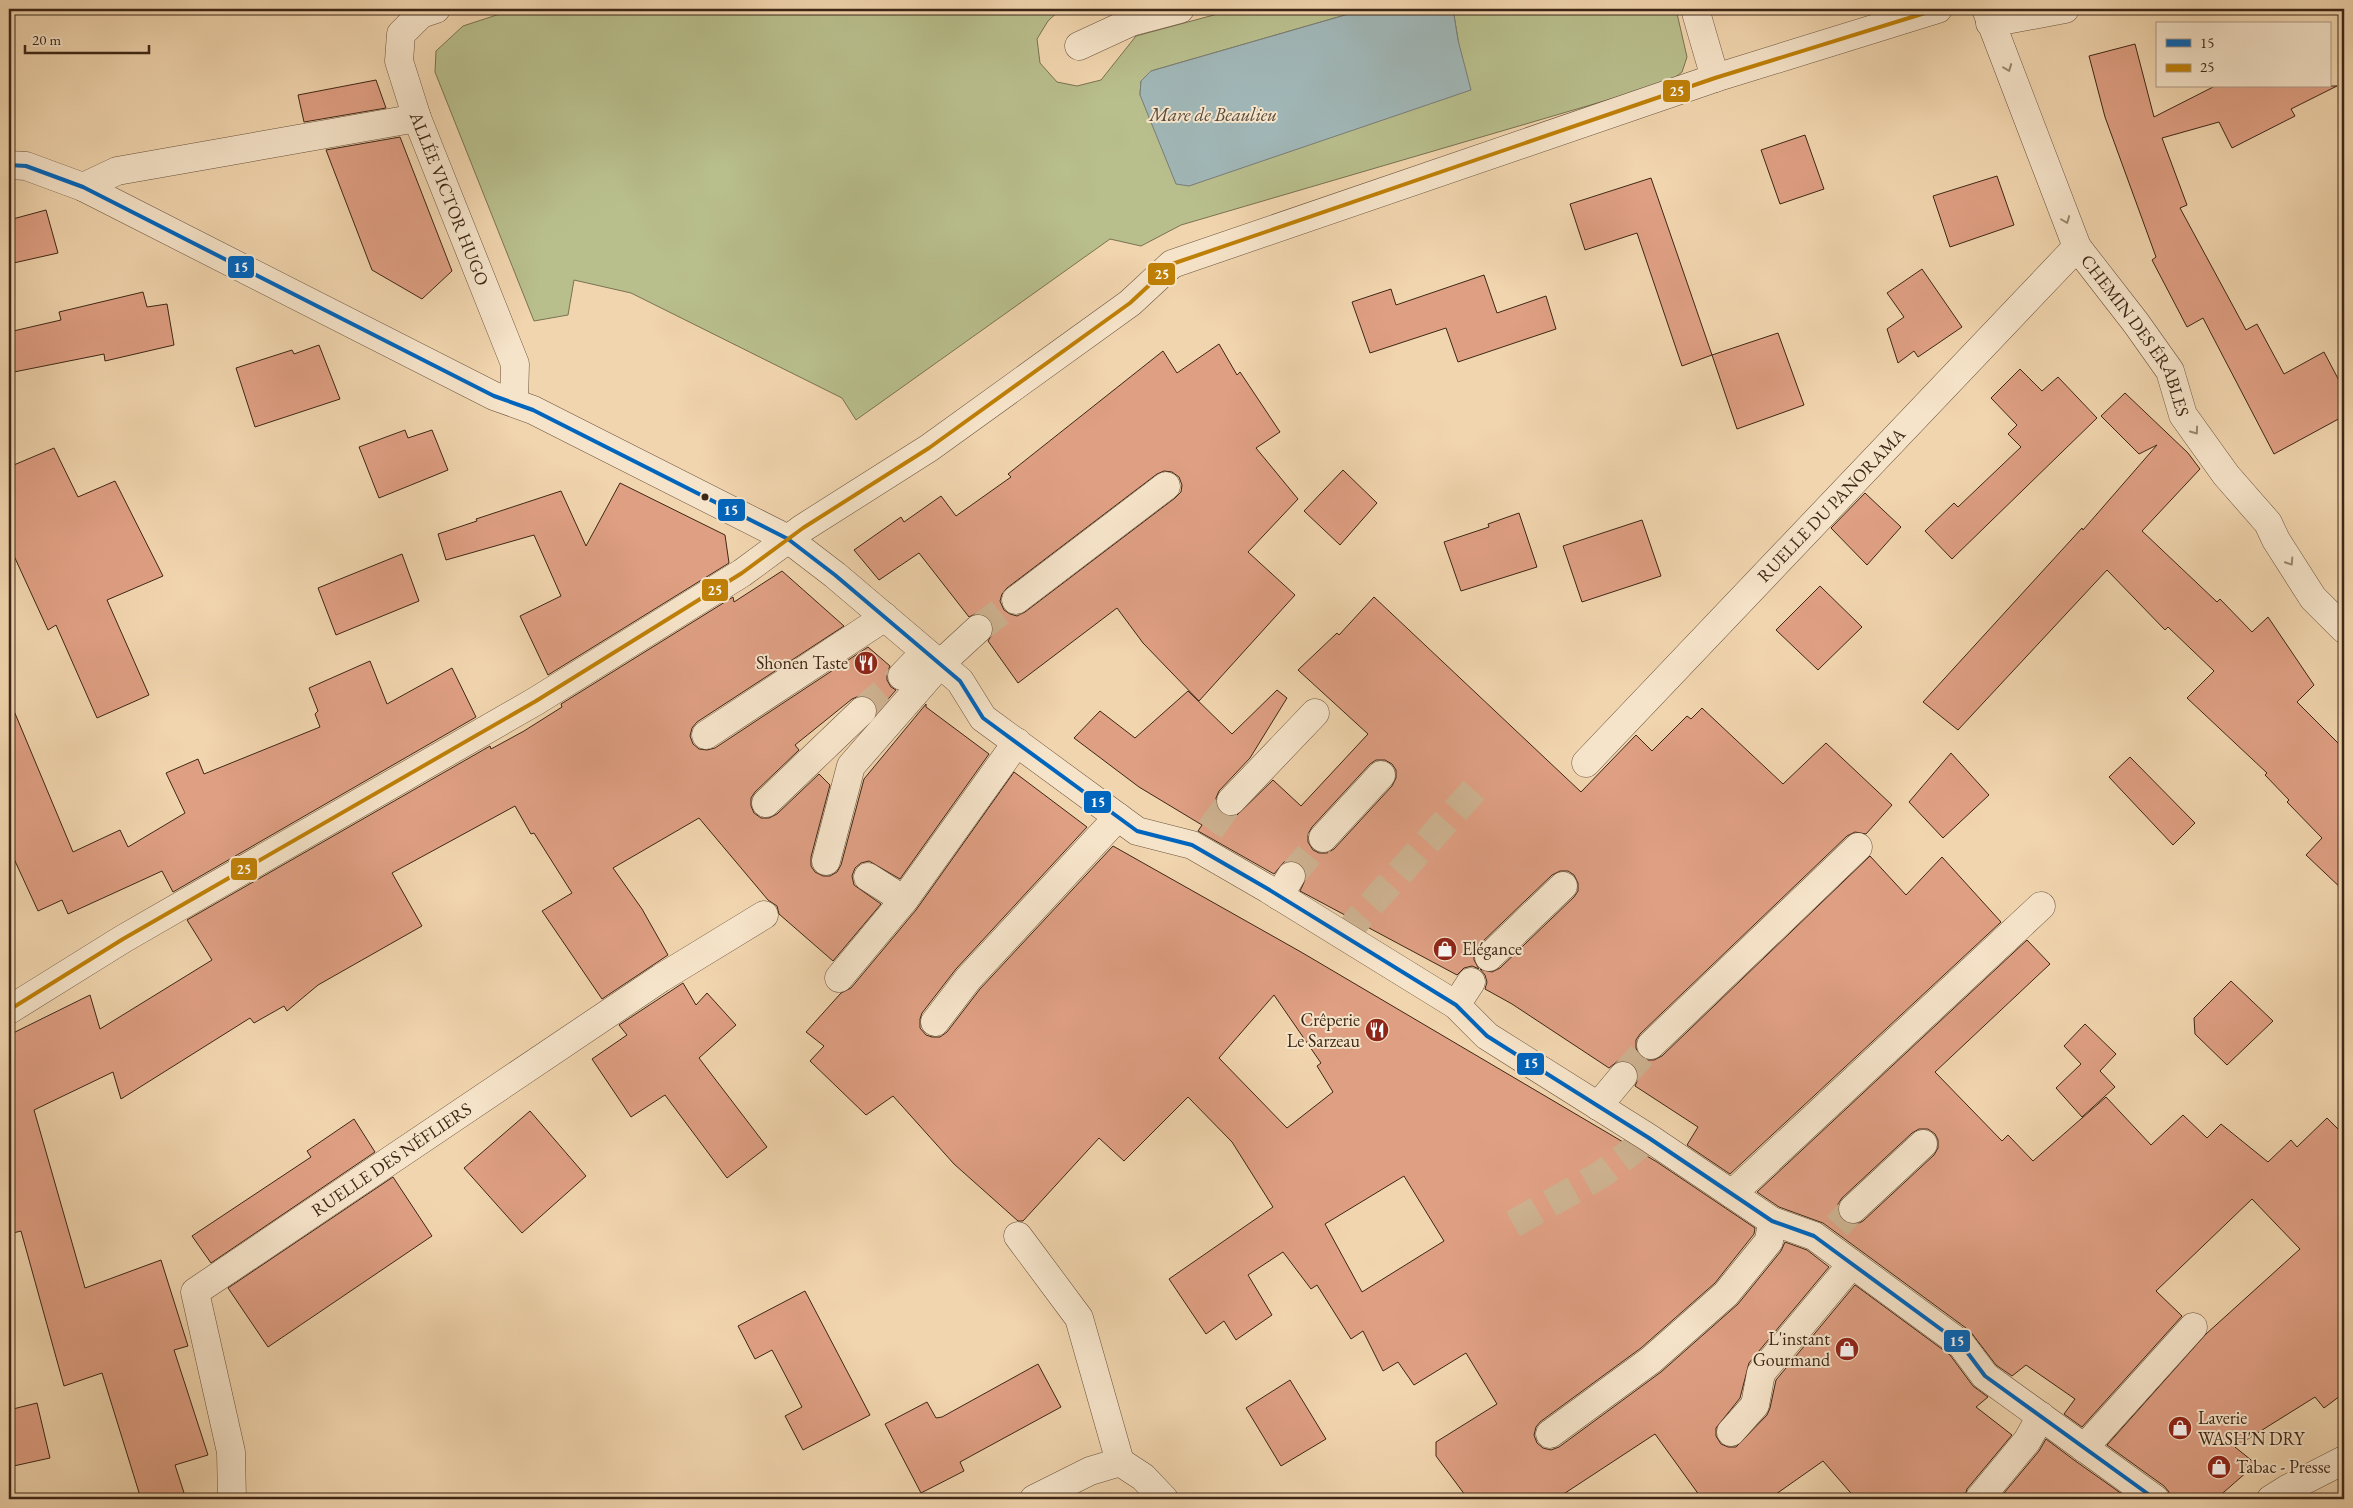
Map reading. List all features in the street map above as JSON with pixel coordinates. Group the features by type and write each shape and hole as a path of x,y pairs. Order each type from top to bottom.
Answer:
{"street":[{"name":"ALLÉE VICTOR HUGO","path":"436,9 421,14 401,34 399,61 417,118 515,364 514,402"},
{"path":"1079,46 1131,22 1180,9"},
{"path":"1695,9 1715,78"},
{"path":"9,1010 123,939 536,701 742,573 788,539 929,448 1130,303 1172,264 1715,78 1938,9"},
{"path":"1988,16 2065,9"},
{"name":"CHEMIN DES ÉRABLES","path":"1988,16 2077,247 2136,323 2170,372 2183,415 2226,475 2268,523 2276,540 2313,598 2344,630"},
{"path":"83,187 117,171 417,118"},
{"path":"9,165 26,166 83,187 494,396 514,402 788,539 835,575 960,681 983,718 1137,831 1201,837 1285,886 1456,1006 1487,1036 1598,1106 1772,1221 1814,1236 1838,1226 1923,1144"},
{"name":"RUELLE DU PANORAMA","path":"1586,763 2077,247"},
{"path":"1016,600 1166,486"},
{"path":"706,735 885,618"},
{"path":"902,676 978,629"},
{"path":"826,861 851,766 932,658"},
{"path":"766,802 862,710"},
{"path":"1231,801 1315,713"},
{"path":"839,978 904,900 1017,742"},
{"path":"1323,838 1381,775"},
{"path":"935,1022 968,978 1118,817"},
{"path":"1650,1045 1858,846"},
{"path":"868,877 904,900"},
{"path":"1489,957 1563,886"},
{"path":"1732,1194 2041,906"},
{"name":"RUELLE DES NÉFLIERS","path":"232,1499 231,1452 195,1292 661,978 764,915"},
{"path":"1456,1006 1471,982"},
{"path":"1598,1106 1623,1076"},
{"path":"1550,1434 1651,1360 1726,1294 1769,1241 1772,1221"},
{"path":"1838,1226 1852,1264 1961,1344 1985,1376 2155,1499"},
{"path":"1018,1236 1079,1318 1120,1462 1143,1477 1164,1499"},
{"path":"1731,1432 1755,1405 1761,1373 1852,1264"},
{"path":"2084,1448 2193,1327"},
{"path":"1979,1499 2027,1441 2041,1416"},
{"path":"2271,1499 2344,1460"},
{"path":"1034,1499 1090,1471 1120,1462"}],"green space":[{"path":"515,9 1061,9 1048,21 1037,39 1040,63 1057,82 1077,86 1101,80 1136,36 1236,9 1366,9 1151,71 1141,81 1140,95 1458,40 1453,9 1676,9 1687,57 1682,72 1669,82 1181,225 1141,246 1110,239 856,420 842,398 631,293 574,280 568,315 534,321 435,72 436,51 463,26"}],"water":[{"name":"Mare de Beaulieu","path":"1366,9 1453,9 1458,40 1471,90 1189,186 1176,184 1140,95 1141,81 1151,71"}],"building":[{"path":"2135,44 2154,117 2211,88 2330,88 2330,86 2337,86 2291,109 2295,116 2232,148 2219,122 2162,138 2187,205 2180,208 2246,330 2257,324 2284,374 2324,352 2344,390 2344,416 2274,454 2203,318 2187,327 2152,260 2156,257 2105,117 2089,56"},
{"path":"376,80 386,108 304,122 298,95"},
{"path":"1805,135 1824,189 1780,204 1761,150"},
{"path":"400,137 452,271 422,299 372,270 326,150"},
{"path":"1997,176 2014,225 1950,247 1933,196"},
{"path":"1651,178 1712,355 1682,366 1637,233 1585,250 1570,204"},
{"path":"46,210 58,253 9,264 9,220"},
{"path":"1922,269 1962,327 1918,357 1914,351 1898,363 1887,329 1904,317 1887,293"},
{"path":"1484,275 1497,313 1546,296 1556,329 1458,362 1446,328 1370,353 1352,302 1391,289 1396,305"},
{"path":"143,292 147,307 167,304 174,345 105,361 104,354 9,373 9,332 61,320 59,312"},
{"path":"1778,333 1804,405 1737,429 1712,355"},
{"path":"1219,344 1237,375 1240,372 1280,432 1256,448 1298,499 1248,552 1295,595 1199,701 1143,643 1117,608 1018,683 988,641 993,633 990,619 982,614 975,614 969,617 919,553 879,580 854,550 901,517 904,522 941,496 956,516 1011,477 1008,474 1163,351 1177,373","holes":["1164,471 1172,472 1179,477 1182,485 1181,492 1175,498 1025,612 1017,616 1004,610 1000,601 1002,594 1007,588 1157,474"]},
{"path":"319,345 340,399 255,427 236,368 292,350 294,354"},
{"path":"2020,369 2042,391 2058,377 2097,418 1952,559 1925,531 1954,503 1958,507 2021,447 2008,434 2017,425 1991,398"},
{"path":"2125,393 2188,453 2200,469 2142,531 2217,602 2220,599 2252,632 2268,617 2314,685 2297,702 2344,749 2344,891 2306,855 2322,838 2287,802 2289,800 2265,775 2267,773 2187,698 2214,671 2168,627 2165,630 2107,570 1958,730 1923,702 2082,528 2083,530 2157,445 2139,454 2101,416"},
{"path":"405,430 408,438 432,430 448,470 379,498 359,447"},
{"path":"54,448 78,497 115,481 163,576 107,600 149,695 97,718 56,625 48,630 9,545 9,467"},
{"path":"1343,470 1377,503 1340,545 1304,511"},
{"path":"620,483 725,535 729,563 548,675 520,616 561,596 534,535 446,560 438,534 477,521 476,519 561,491 586,546"},
{"path":"1865,493 1901,527 1867,565 1831,528"},
{"path":"1519,513 1537,567 1461,591 1444,542 1489,527 1488,524"},
{"path":"1642,520 1661,576 1582,602 1563,546"},
{"path":"402,554 419,601 336,635 318,588"},
{"path":"782,571 844,626 697,722 692,728 690,736 693,744 699,749 715,748 868,647 890,666 887,680 891,687 896,690 877,712 874,701 867,696 859,696 852,699 795,745 799,750 751,798 751,806 754,813 761,818 769,818 777,814 819,774 830,785 811,857 811,866 815,872 823,876 830,876 837,872 841,865 864,779 926,704 926,707 989,754 900,879 869,861 861,863 855,868 852,876 854,885 881,904 833,961 779,914 777,906 768,900 699,818 613,868 642,909 668,955 602,999 542,911 572,893 534,833 531,834 515,806 392,873 422,926 318,985 287,1011 284,1006 254,1023 250,1018 121,1099 113,1072 34,1110 85,1288 161,1260 188,1346 174,1350 208,1455 175,1465 186,1499 141,1499 102,1373 64,1386 21,1231 9,1234 9,1035 90,995 100,1029 212,960 187,920 490,746 491,749 524,731 562,707 561,704 733,597 734,602"},
{"path":"1820,586 1862,627 1818,670 1776,630"},
{"path":"1374,597 1581,792 1636,735 1652,751 1687,716 1691,719 1702,708 1783,784 1826,743 1892,805 1866,834 1855,832 1847,836 1640,1034 1636,1040 1636,1048 1639,1055 1646,1060 1654,1060 1662,1056 1870,856 1906,895 1942,857 2001,922 1730,1174 1687,1145 1698,1127 1635,1086 1638,1079 1638,1071 1633,1064 1626,1061 1618,1061 1609,1068 1512,1004 1485,989 1487,982 1485,975 1480,969 1492,972 1500,968 1574,897 1578,891 1578,883 1574,875 1568,871 1560,871 1552,875 1478,946 1474,952 1474,960 1479,969 1472,966 1464,968 1457,975 1300,891 1307,876 1299,862 1292,860 1284,862 1274,874 1198,831 1202,825 1139,787 1074,738 1100,711 1135,738 1188,691 1232,734 1277,690 1287,698 1250,758 1219,791 1216,805 1220,812 1227,816 1236,816 1273,780 1301,806 1368,734 1298,670 1337,633 1339,635","holes":["1376,760 1385,760 1392,764 1396,770 1396,778 1392,786 1334,849 1327,853 1319,853 1313,850 1308,842 1308,834 1312,827 1370,764"]},
{"path":"370,661 387,704 452,668 476,717 173,892 162,871 68,914 62,900 38,911 9,848 9,699 73,852 120,830 128,847 185,813 166,773 198,759 204,774 320,727 315,714 318,711 309,688"},
{"path":"1951,753 1989,795 1943,838 1909,802"},
{"path":"2130,757 2195,823 2173,845 2109,777"},
{"path":"1014,772 1087,827 956,969 922,1013 920,1028 926,1035 940,1037 947,1032 980,989 1113,846 1301,952 1657,1162 1755,1228 1754,1234 1715,1283 1641,1348 1540,1422 1536,1427 1534,1435 1537,1443 1543,1448 1551,1450 1559,1447 1661,1372 1738,1304 1781,1251 1785,1242 1807,1250 1829,1267 1749,1363 1740,1398 1716,1428 1716,1436 1721,1444 1728,1447 1736,1447 1767,1415 1776,1380 1855,1285 1950,1355 1973,1386 1988,1397 1976,1407 2012,1435 1967,1489 1964,1499 1856,1499 1823,1461 1769,1499 1702,1499 1655,1434 1556,1499 1468,1499 1436,1456 1436,1442 1497,1404 1466,1353 1414,1385 1398,1362 1383,1371 1363,1331 1351,1339 1317,1285 1311,1289 1283,1252 1248,1275 1272,1315 1236,1340 1224,1321 1206,1334 1169,1279 1273,1207 1232,1142 1188,1097 1124,1161 1099,1138 1023,1221 1018,1221 954,1164 893,1096 866,1115 810,1061 824,1046 806,1032 841,993 851,988 916,910","holes":["1274,995 1321,1063 1317,1066 1333,1092 1287,1128 1219,1058","1404,1176 1444,1241 1362,1292 1325,1224"]},
{"path":"2027,940 2050,964 1935,1072 2002,1141 2008,1135 2033,1161 2106,1097 2151,1145 2183,1115 2207,1138 2221,1124 2268,1162 2291,1140 2297,1147 2327,1118 2344,1135 2344,1393 2324,1408 2315,1397 2235,1447 2256,1464 2216,1499 2170,1499 2169,1492 2164,1486 2107,1445 2206,1334 2300,1249 2252,1199 2156,1291 2182,1316 2082,1427 2064,1414 2075,1399 2026,1365 2012,1376 1996,1365 1970,1331 1823,1223 1779,1207 1757,1192","holes":["1919,1129 1928,1129 1935,1134 1938,1140 1938,1148 1934,1155 1863,1221 1857,1224 1849,1224 1842,1220 1838,1212 1838,1204 1842,1198 1912,1133"]},
{"path":"2231,981 2273,1021 2227,1065 2195,1034 2194,1018"},
{"path":"683,983 696,1005 707,993 736,1025 699,1058 767,1147 727,1178 665,1095 631,1117 592,1059 627,1035 619,1025"},
{"path":"2085,1024 2116,1054 2100,1071 2115,1087 2082,1117 2056,1088 2081,1064 2064,1046"},
{"path":"530,1111 586,1176 522,1233 464,1168"},
{"path":"354,1119 375,1152 211,1263 192,1236 311,1157 307,1151"},
{"path":"393,1177 432,1236 268,1347 228,1288"},
{"path":"805,1291 870,1415 803,1450 785,1416 802,1407 772,1350 755,1359 738,1326"},
{"path":"1038,1364 1061,1407 960,1462 964,1471 921,1493 885,1424 927,1402 936,1418 942,1417"},
{"path":"1290,1380 1326,1439 1281,1466 1246,1408"},
{"path":"37,1403 50,1458 9,1467 9,1410"},
{"path":"2046,1439 2129,1499 1999,1499 2039,1451"}],"tunnel":[{"path":"978,629 1016,600"},
{"path":"862,711 902,676"},
{"path":"1346,938 1358,919 1475,789"},
{"path":"1210,830 1231,801"},
{"path":"1291,876 1323,838"},
{"path":"1623,1076 1651,1045"},
{"path":"1513,1224 1602,1174 1649,1138"},
{"path":"1837,1226 1853,1209"}],"transit line":[{"name":"25","path":"9,1010 123,939 536,701 742,573 803,528 929,448 1130,303 1172,264 1715,78 1938,9"},
{"name":"15","path":"9,165 26,166 83,187 494,396 533,410 788,539 835,575 960,681 983,718 1137,831 1192,845 1268,889 1456,1005 1487,1036 1649,1138 1772,1221 1814,1236 1961,1344 1985,1376 2155,1499"}],"place":[{"name":"Shonen Taste","path":"866,663"},
{"name":"Elégance","path":"1445,949"},
{"name":"Crêperie Le Sarzeau","path":"1377,1030"},
{"name":"L'instant Gourmand","path":"1847,1349"},
{"name":"Laverie WASH'N DRY","path":"2180,1428"},
{"name":"Tabac - Presse","path":"2219,1467"}]}
